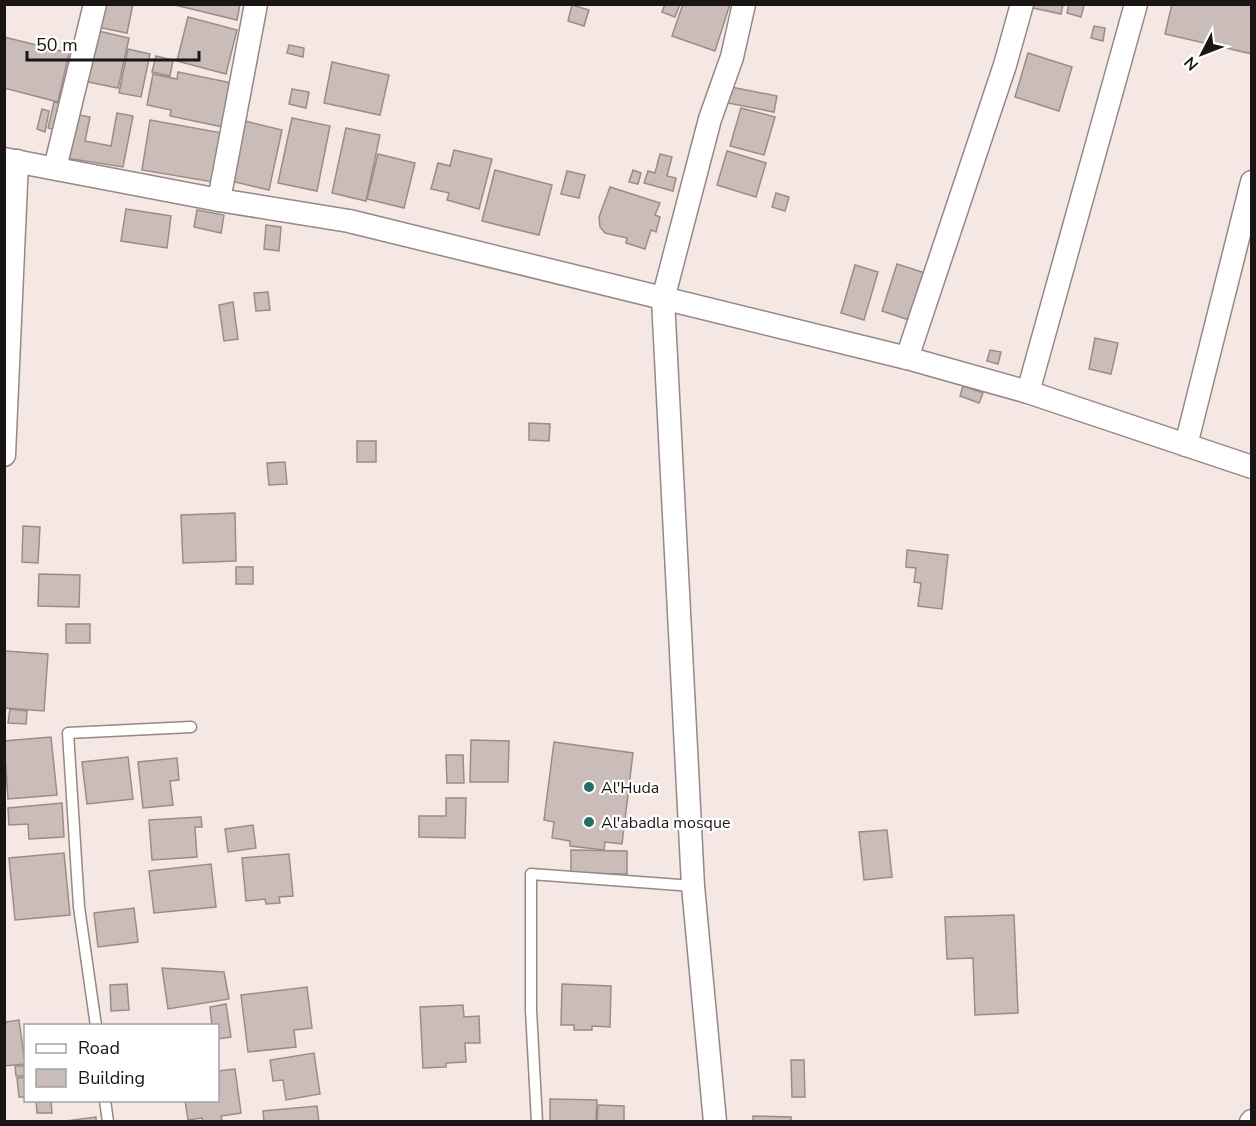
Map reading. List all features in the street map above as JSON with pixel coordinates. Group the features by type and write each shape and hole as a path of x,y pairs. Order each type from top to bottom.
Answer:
{"street":[{"path":"56,168 95,4"},
{"path":"219,200 256,4"},
{"path":"715,1122 693,886 663,299 710,119 732,57 744,4"},
{"path":"907,358 1005,65 1022,4"},
{"path":"1029,392 1136,4"},
{"path":"4,454 11,160 219,200 349,221 907,358 1029,392 1251,467"},
{"path":"1186,445 1251,182"}],"lane":[{"path":"96,1024 79,907 68,733 191,727"},
{"path":"537,1122 531,1010 531,874 693,886"},
{"path":"105,1102 108,1122"}],"building":[{"path":"96,4 133,4 127,33 92,26"},
{"path":"171,4 240,4 237,20"},
{"path":"665,4 680,4 675,17 662,12"},
{"path":"683,4 730,4 715,51 672,36"},
{"path":"1028,4 1063,4 1061,14 1028,7"},
{"path":"1069,4 1084,5 1081,17 1067,13"},
{"path":"1172,4 1252,4 1252,54 1165,34"},
{"path":"572,5 589,10 584,26 568,21"},
{"path":"188,17 237,30 226,74 177,61"},
{"path":"1094,26 1105,28 1103,41 1091,38"},
{"path":"94,30 129,38 118,88 83,81"},
{"path":"4,37 69,53 58,102 4,88"},
{"path":"289,45 304,48 303,57 287,53"},
{"path":"128,49 150,54 141,97 119,93"},
{"path":"1028,53 1072,67 1059,111 1015,97"},
{"path":"156,56 173,60 170,76 152,72"},
{"path":"332,62 389,75 380,115 324,103"},
{"path":"178,72 232,83 223,127 170,116 171,110 147,105 153,74 177,79"},
{"path":"731,87 777,96 774,112 728,103"},
{"path":"292,89 309,92 306,108 289,104"},
{"path":"54,102 65,104 59,131 48,128"},
{"path":"741,108 775,117 764,155 730,146"},
{"path":"42,109 49,111 45,132 37,129"},
{"path":"117,113 133,116 123,167 66,158 74,114 90,117 85,141 111,146"},
{"path":"292,118 330,126 317,191 278,183"},
{"path":"150,120 222,133 213,182 142,170"},
{"path":"245,121 282,130 269,190 231,181"},
{"path":"346,128 380,135 366,201 332,193"},
{"path":"454,150 492,159 479,209 447,200 449,193 431,189 438,163 450,166"},
{"path":"727,151 766,163 756,197 717,185"},
{"path":"378,154 415,163 404,208 367,199"},
{"path":"660,154 672,157 667,176 676,178 673,191 644,183 648,171 655,173"},
{"path":"495,170 552,185 539,235 482,221"},
{"path":"633,170 641,173 638,184 629,182"},
{"path":"567,171 585,175 579,198 561,194"},
{"path":"610,187 660,203 655,215 660,217 656,232 651,230 645,249 626,243 627,238 605,233 600,227 599,217"},
{"path":"776,193 789,197 785,211 772,207"},
{"path":"126,209 171,216 167,248 121,241"},
{"path":"197,210 224,215 221,233 194,227"},
{"path":"266,225 281,227 279,251 264,249"},
{"path":"897,264 928,274 912,321 882,311"},
{"path":"855,265 878,272 864,320 841,313"},
{"path":"268,292 270,310 256,311 254,293"},
{"path":"233,302 238,339 224,341 219,305"},
{"path":"1095,338 1118,343 1111,374 1089,369"},
{"path":"990,350 1001,352 998,364 987,361"},
{"path":"963,386 983,393 979,403 960,396"},
{"path":"529,423 550,424 549,441 529,440"},
{"path":"357,441 376,441 376,462 357,462"},
{"path":"285,462 287,484 269,485 267,463"},
{"path":"235,513 236,561 183,563 181,515"},
{"path":"23,526 40,527 38,563 22,562"},
{"path":"907,550 948,555 942,609 918,606 921,583 914,582 916,568 906,567"},
{"path":"236,567 253,567 253,584 236,584"},
{"path":"39,574 80,575 79,607 38,606"},
{"path":"66,624 90,624 90,643 66,643"},
{"path":"5,651 48,654 44,711 4,708"},
{"path":"10,709 27,711 26,724 8,723"},
{"path":"51,737 57,795 8,799 4,741"},
{"path":"471,740 509,741 508,782 470,782"},
{"name":"Al'Huda","path":"554,742 633,753 622,844 605,842 604,850 570,846 570,841 552,838 554,822 544,820"},
{"path":"446,755 463,755 464,783 447,783"},
{"path":"128,757 133,799 87,804 82,762"},
{"path":"177,758 179,780 170,781 173,805 143,808 138,762"},
{"path":"446,798 466,798 465,838 419,837 419,816 446,816"},
{"path":"62,803 64,837 29,839 28,824 9,825 8,808"},
{"path":"201,817 202,827 195,827 197,857 152,860 149,820"},
{"path":"253,825 256,848 228,852 225,829"},
{"path":"887,830 892,877 864,880 859,832"},
{"path":"571,850 627,851 627,874 571,873"},
{"path":"64,853 70,915 15,920 9,858"},
{"path":"289,854 293,896 279,897 280,903 266,904 265,899 246,901 242,858"},
{"path":"211,864 216,907 154,913 149,871"},
{"path":"134,908 138,942 98,947 94,913"},
{"path":"1014,915 1018,1013 975,1015 973,958 947,959 945,917"},
{"path":"162,968 224,972 229,999 168,1009"},
{"path":"127,984 129,1010 111,1011 110,985"},
{"path":"562,984 611,986 610,1027 592,1026 592,1030 574,1030 574,1025 561,1025"},
{"path":"307,987 312,1028 294,1030 296,1047 248,1052 241,995"},
{"path":"226,1004 231,1037 219,1039 219,1024 212,1024 210,1007"},
{"path":"463,1005 464,1017 479,1016 480,1043 465,1043 466,1062 446,1063 446,1067 423,1068 420,1007"},
{"path":"4,1018 6,1022 19,1020 24,1064 4,1066"},
{"path":"314,1053 320,1094 286,1100 283,1080 273,1081 270,1060"},
{"path":"791,1060 804,1060 805,1097 792,1097"},
{"path":"15,1066 24,1066 24,1076 16,1076"},
{"path":"235,1069 241,1113 221,1116 221,1122 203,1122 202,1118 188,1120 185,1102 219,1102 219,1071"},
{"path":"24,1077 24,1097 19,1097 17,1078"},
{"path":"550,1099 597,1100 596,1122 550,1122"},
{"path":"36,1102 51,1102 52,1113 37,1113"},
{"path":"598,1105 624,1106 624,1122 597,1122"},
{"path":"317,1106 319,1122 264,1122 263,1111"},
{"path":"753,1116 791,1117 791,1122 753,1122"},
{"path":"96,1117 96,1122 58,1122"}],"place":[{"name":"Al'Huda","path":"589,787"},
{"name":"Al'abadla mosque","path":"589,822"}]}
